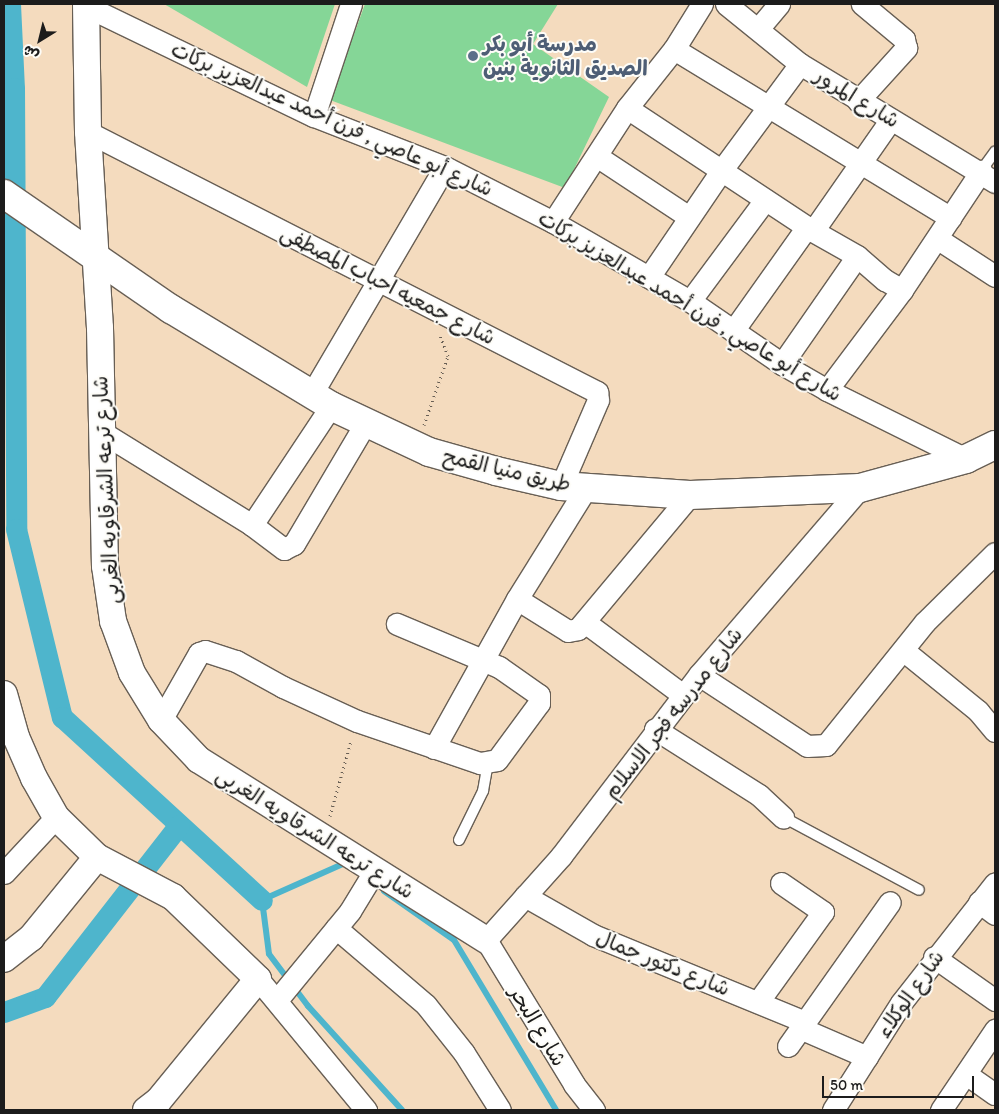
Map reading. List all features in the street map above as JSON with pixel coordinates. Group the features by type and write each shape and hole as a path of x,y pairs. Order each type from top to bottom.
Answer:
{"main road":[{"name":"طريق منيا القمح","path":"4,194 171,309 321,400 365,424 415,446 496,471 574,487 690,496 860,488 966,459 995,445"}],"street":[{"path":"314,116 351,4"},
{"path":"553,222 598,157 627,108 674,49 702,4"},
{"name":"شارع المرور","path":"726,4 800,64 858,101 988,176"},
{"path":"758,29 779,4"},
{"path":"858,101 906,48 904,39 862,4"},
{"name":"شارع أبو عاصي , فرن أحمد عبدالعزيز بركات","path":"86,5 314,116 445,167 553,222 690,301 782,364 827,390 966,459"},
{"name":"شارع ترعه الشرقاويه الغربى","path":"86,5 88,132 96,257 105,566 113,621 132,673 161,720 199,760 486,940"},
{"path":"674,49 952,218"},
{"path":"649,277 721,171 800,64"},
{"path":"627,108 810,229 857,256 884,280 902,290"},
{"path":"733,331 861,163 891,119"},
{"name":"شارع جمعيه احباب المصطفى","path":"88,132 597,392 598,400 574,487"},
{"path":"598,157 689,217"},
{"path":"252,525 321,400 379,280 445,167"},
{"path":"827,390 902,290 952,218 988,176"},
{"path":"690,301 765,200"},
{"path":"938,239 995,276"},
{"path":"782,364 857,256"},
{"path":"100,431 252,525 284,549 291,548 365,424"},
{"path":"434,748 517,598 574,487"},
{"name":"شارع مدرسه فجر الاسلام","path":"486,940 526,896 594,815 655,729 698,675 860,488"},
{"path":"517,598 568,631 578,629 586,623 690,496"},
{"path":"698,675 808,746 817,748 826,745 925,622 995,553"},
{"path":"586,623 683,695"},
{"path":"161,720 199,653 205,651 236,661 357,721 434,748 488,763 503,754 540,699 515,676 483,660 397,624"},
{"path":"903,650 978,712 995,731"},
{"path":"4,694 30,770 56,816 97,857 173,897 279,997 366,1110"},
{"path":"655,729 753,791 784,817"},
{"path":"4,873 56,816"},
{"path":"4,960 30,938 97,857"},
{"path":"279,997 336,928 375,870"},
{"path":"758,1002 823,912 781,883"},
{"name":"شارع الوكلاء","path":"833,1110 934,957 987,908 995,883"},
{"name":"شارع دكتور جمال","path":"526,896 593,935 758,1002 798,1032 867,1057"},
{"path":"798,1032 890,902"},
{"path":"336,928 441,1022 500,1110"},
{"name":"شارع البحر","path":"486,940 574,1084 594,1110"},
{"path":"934,957 995,1000"},
{"path":"146,1110 158,1101 258,979"},
{"path":"941,1110 995,1030"},
{"path":"966,1074 995,1094"}],"lane":[{"path":"988,176 995,152"},
{"path":"459,840 483,791 488,763"},
{"path":"784,817 918,890"}],"path":[{"path":"415,446 435,398 448,356 429,306"},
{"path":"323,839 357,721"}],"green space":[{"path":"164,4 335,4 307,87"},
{"path":"365,4 558,4 533,44 609,97 565,188 330,100"}],"waterway":[{"path":"10,4 14,88 16,529 62,717 262,900"},
{"path":"4,1012 45,997 179,825"},
{"path":"348,865 345,863 262,900 269,954 308,1006 402,1110"},
{"path":"384,891 454,940 556,1110"}],"place":[{"name":"مدرسة أبو بكر الصديق الثانوية بنين","path":"473,56"}]}
